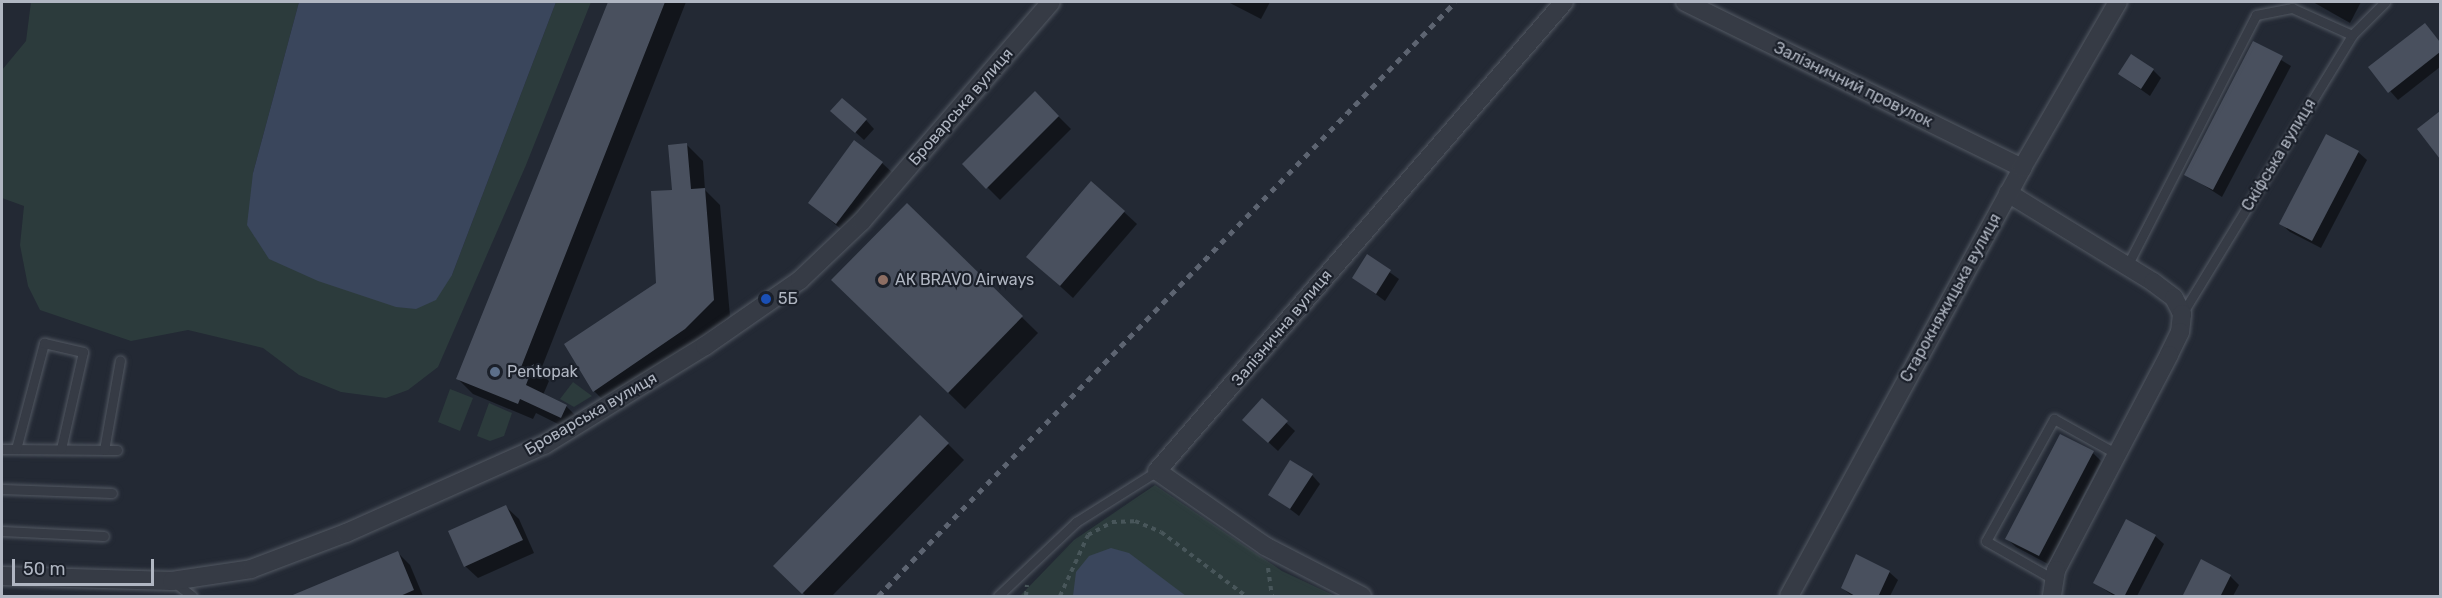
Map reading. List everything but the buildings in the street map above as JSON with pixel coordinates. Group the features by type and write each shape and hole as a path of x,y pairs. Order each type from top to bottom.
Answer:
{"street":[{"name":"Броварська вулиця","path":"2,576 172,581 251,569 346,533 544,445 705,346 800,280 862,221 1051,2"},
{"name":"Залізнична вулиця","path":"1157,471 1564,2"},
{"name":"Залізничний провулок","path":"1685,2 2022,168"},
{"name":"Старокняжицька вулиця","path":"1789,597 2008,193 2118,2"},
{"path":"2008,193 2127,266 2174,298 2182,314"},
{"name":"Скіфська вулиця","path":"2052,588 2176,340 2182,314"},
{"path":"1157,471 1265,546 1362,597"}],"lane":[{"name":"Скіфська вулиця","path":"2182,314 2352,35 2385,2"},
{"path":"2127,266 2256,15 2292,8 2352,35"},
{"path":"16,449 44,343 83,352 61,449"},
{"path":"104,450 120,360"},
{"path":"2052,588 1986,541 2054,419 2117,454"},
{"path":"2,449 117,450"},
{"path":"999,597 1076,522 1157,471"},
{"path":"2,489 112,493"},
{"path":"2,531 104,536"},
{"path":"172,581 192,597"}],"path":[{"path":"1060,597 1088,535 1112,522 1135,520 1161,532 1246,597"},
{"path":"1265,546 1272,597"}],"shaded area":[{"path":"31,2 299,2 253,173 452,275 556,2 591,2 526,165 438,367 408,390 386,398 341,392 299,375 263,348 188,330 131,341 40,310 28,286 20,245 24,206 2,198 2,70 26,41"},
{"path":"573,382 592,396 574,407 560,399"},
{"path":"450,389 473,398 460,431 438,422"},
{"path":"489,403 512,413 504,436 490,441 477,436"},
{"path":"1155,485 1282,571 1335,596 1020,596 1074,540"}],"water":[{"path":"299,2 556,2 452,275 436,300 416,309 396,307 318,281 269,259 247,225 253,173"},
{"path":"1111,548 1129,553 1186,596 1073,596 1076,572 1089,556"}],"railway":[{"path":"878,596 1455,2"}],"place":[{"name":"АК BRAVO Airways","path":"883,280"},
{"name":"5Б","path":"766,299"},
{"name":"Pentopak","path":"495,372"}]}
